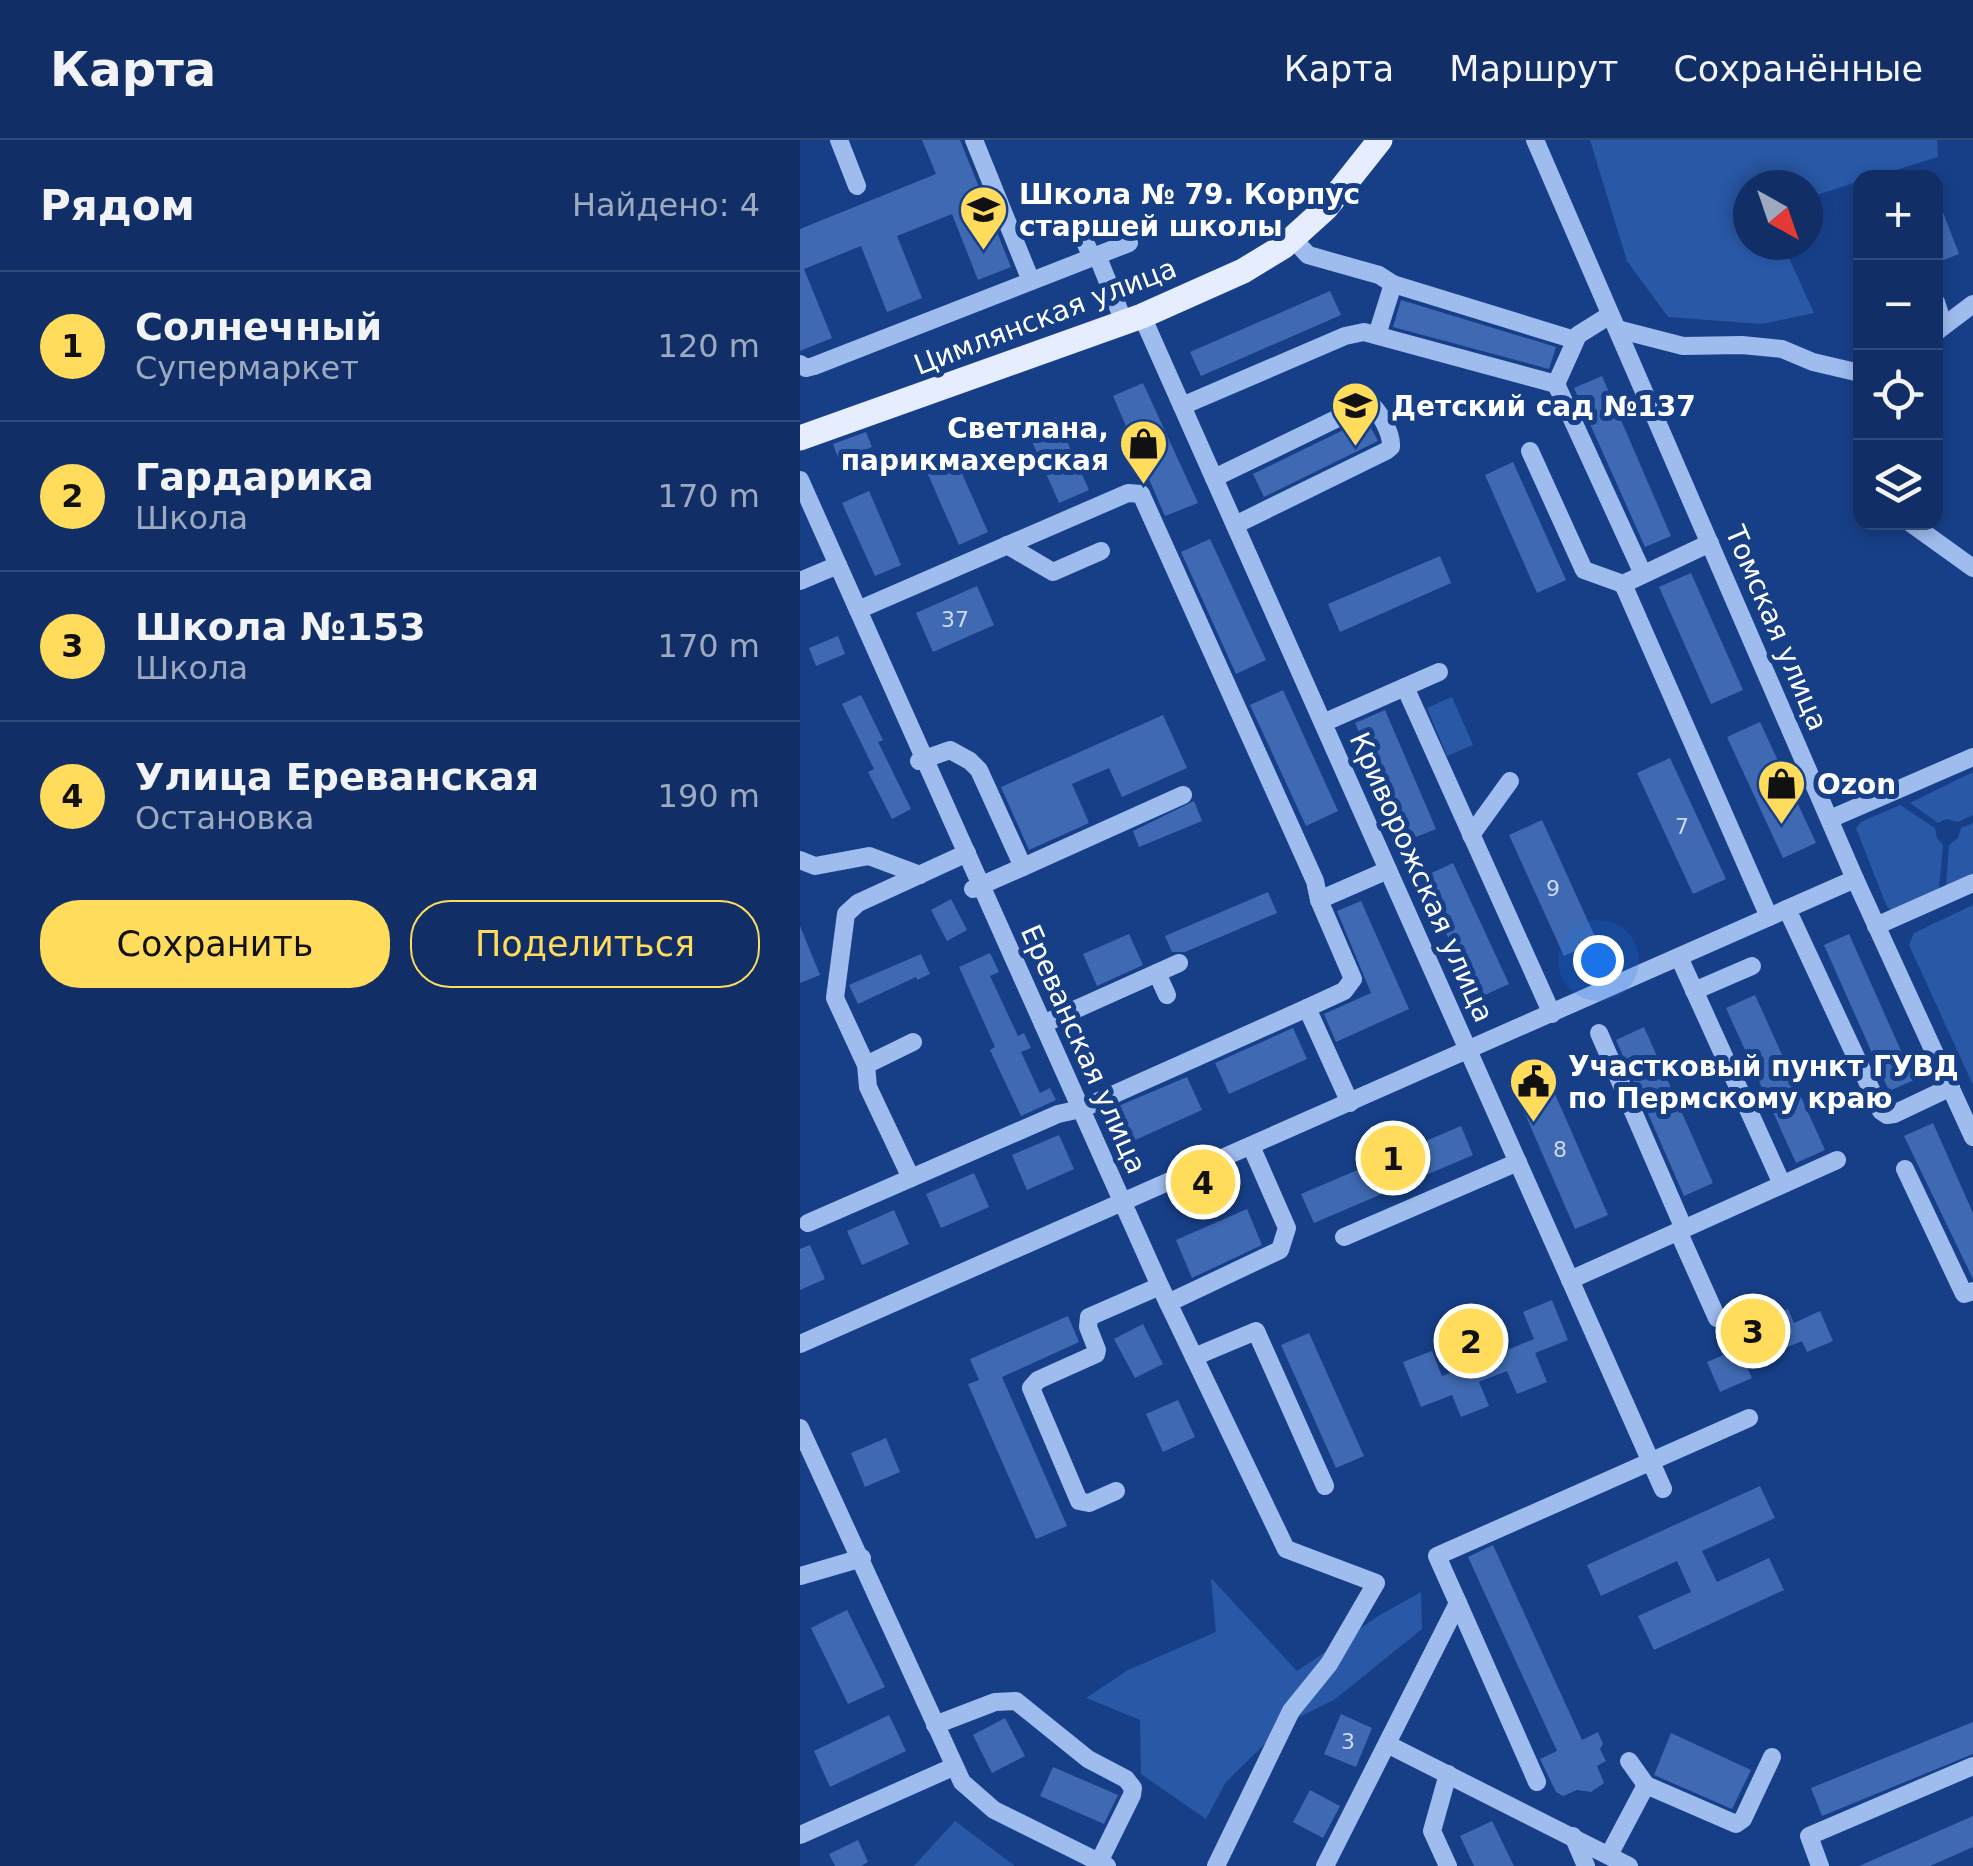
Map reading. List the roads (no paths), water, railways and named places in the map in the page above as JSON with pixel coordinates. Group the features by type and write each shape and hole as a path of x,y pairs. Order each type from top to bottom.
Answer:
{"main road":[{"name":"Цимлянская улица","path":"800,438 1133,319 1242,272 1292,238 1326,208 1380,140"}],"street":[{"path":"839,140 857,186"},
{"path":"974,140 1030,281"},
{"name":"Томская улица","path":"1535,140 1854,878 1973,1136"},
{"name":"Криворожская улица","path":"1078,227 1182,406 1663,1489"},
{"path":"1292,238 1308,255 1574,340"},
{"path":"800,364 814,366 1130,242"},
{"path":"1377,335 1392,284"},
{"path":"1943,326 1973,304"},
{"path":"1642,574 1556,384 1574,340 1582,332 1614,322 1683,346 1782,349 1853,372"},
{"path":"1182,406 1345,336 1364,332 1556,384"},
{"path":"1214,478 1369,403 1376,408 1391,439 1391,448 1386,451 1235,525"},
{"path":"1530,451 1584,570 1623,584 1769,917"},
{"name":"Ереванская улица","path":"800,480 922,760 967,853 976,888 1286,1548 1376,1584 1329,1664 1291,1711 1216,1866"},
{"path":"808,1223 1058,1114 1081,1109 1307,1008 1344,991 1353,979 1315,881 1141,494 1128,492 858,610"},
{"path":"1920,530 1973,568"},
{"path":"1623,584 1710,543"},
{"path":"1007,545 1053,572 1101,552"},
{"path":"800,581 838,565"},
{"path":"1323,723 1439,672"},
{"path":"1405,688 1552,1014"},
{"path":"922,760 950,750 976,764 1023,867"},
{"path":"1830,820 1973,758"},
{"path":"1472,835 1510,781"},
{"path":"976,888 1183,796"},
{"path":"912,1178 868,1088 866,1065 835,998 844,921 858,904 967,853"},
{"path":"800,860 815,866 869,856 920,875"},
{"path":"1320,900 1388,870"},
{"path":"800,1344 1854,878"},
{"path":"1876,926 1973,883"},
{"path":"1787,909 1881,1111 1894,1114 1951,1088"},
{"path":"1679,957 1782,1184"},
{"path":"1043,1024 1179,963"},
{"path":"1694,991 1752,966"},
{"path":"1157,973 1166,995"},
{"path":"1307,1008 1350,1103"},
{"path":"1598,1033 1718,1318"},
{"path":"866,1065 913,1042"},
{"path":"1116,1491 1089,1503 1079,1501 1031,1388 1038,1380 1096,1354 1088,1328 1090,1318 1280,1250 1287,1228 1252,1146"},
{"path":"1570,1280 1837,1160"},
{"path":"1344,1237 1518,1162"},
{"path":"1905,1169 1964,1294 1973,1291"},
{"path":"1194,1356 1256,1331 1325,1486"},
{"path":"1537,1782 1436,1556 1749,1418"},
{"path":"800,1428 954,1767 978,1800 1103,1864 1132,1795 1133,1788 1126,1779 1088,1759 1016,1702 995,1702 935,1725"},
{"path":"800,1576 862,1558"},
{"path":"1326,1866 1458,1603"},
{"path":"1387,1744 1629,1866"},
{"path":"1628,1761 1646,1785 1736,1824 1743,1818 1772,1756"},
{"path":"1820,1866 1809,1836 1973,1766"},
{"path":"800,1836 954,1767"},
{"path":"1448,1774 1432,1831 1448,1866"},
{"path":"1609,1855 1646,1785"},
{"path":"1573,1836 1586,1866"}],"place":[{"name":"Школа № 79. Корпус старшей школы","path":"984,252"},
{"name":"Детский сад №137","path":"1356,448"},
{"name":"Светлана, парикмахерская","path":"1144,486"},
{"name":"Ozon","path":"1782,826"},
{"name":"Участковый пункт ГУВД по Пермскому краю","path":"1533,1124"},
{"name":"Солнечный","path":"1393,1158"},
{"name":"Улица Ереванская","path":"1203,1182"},
{"name":"Школа №153","path":"1753,1331"},
{"name":"Гардарика","path":"1471,1341"}]}
